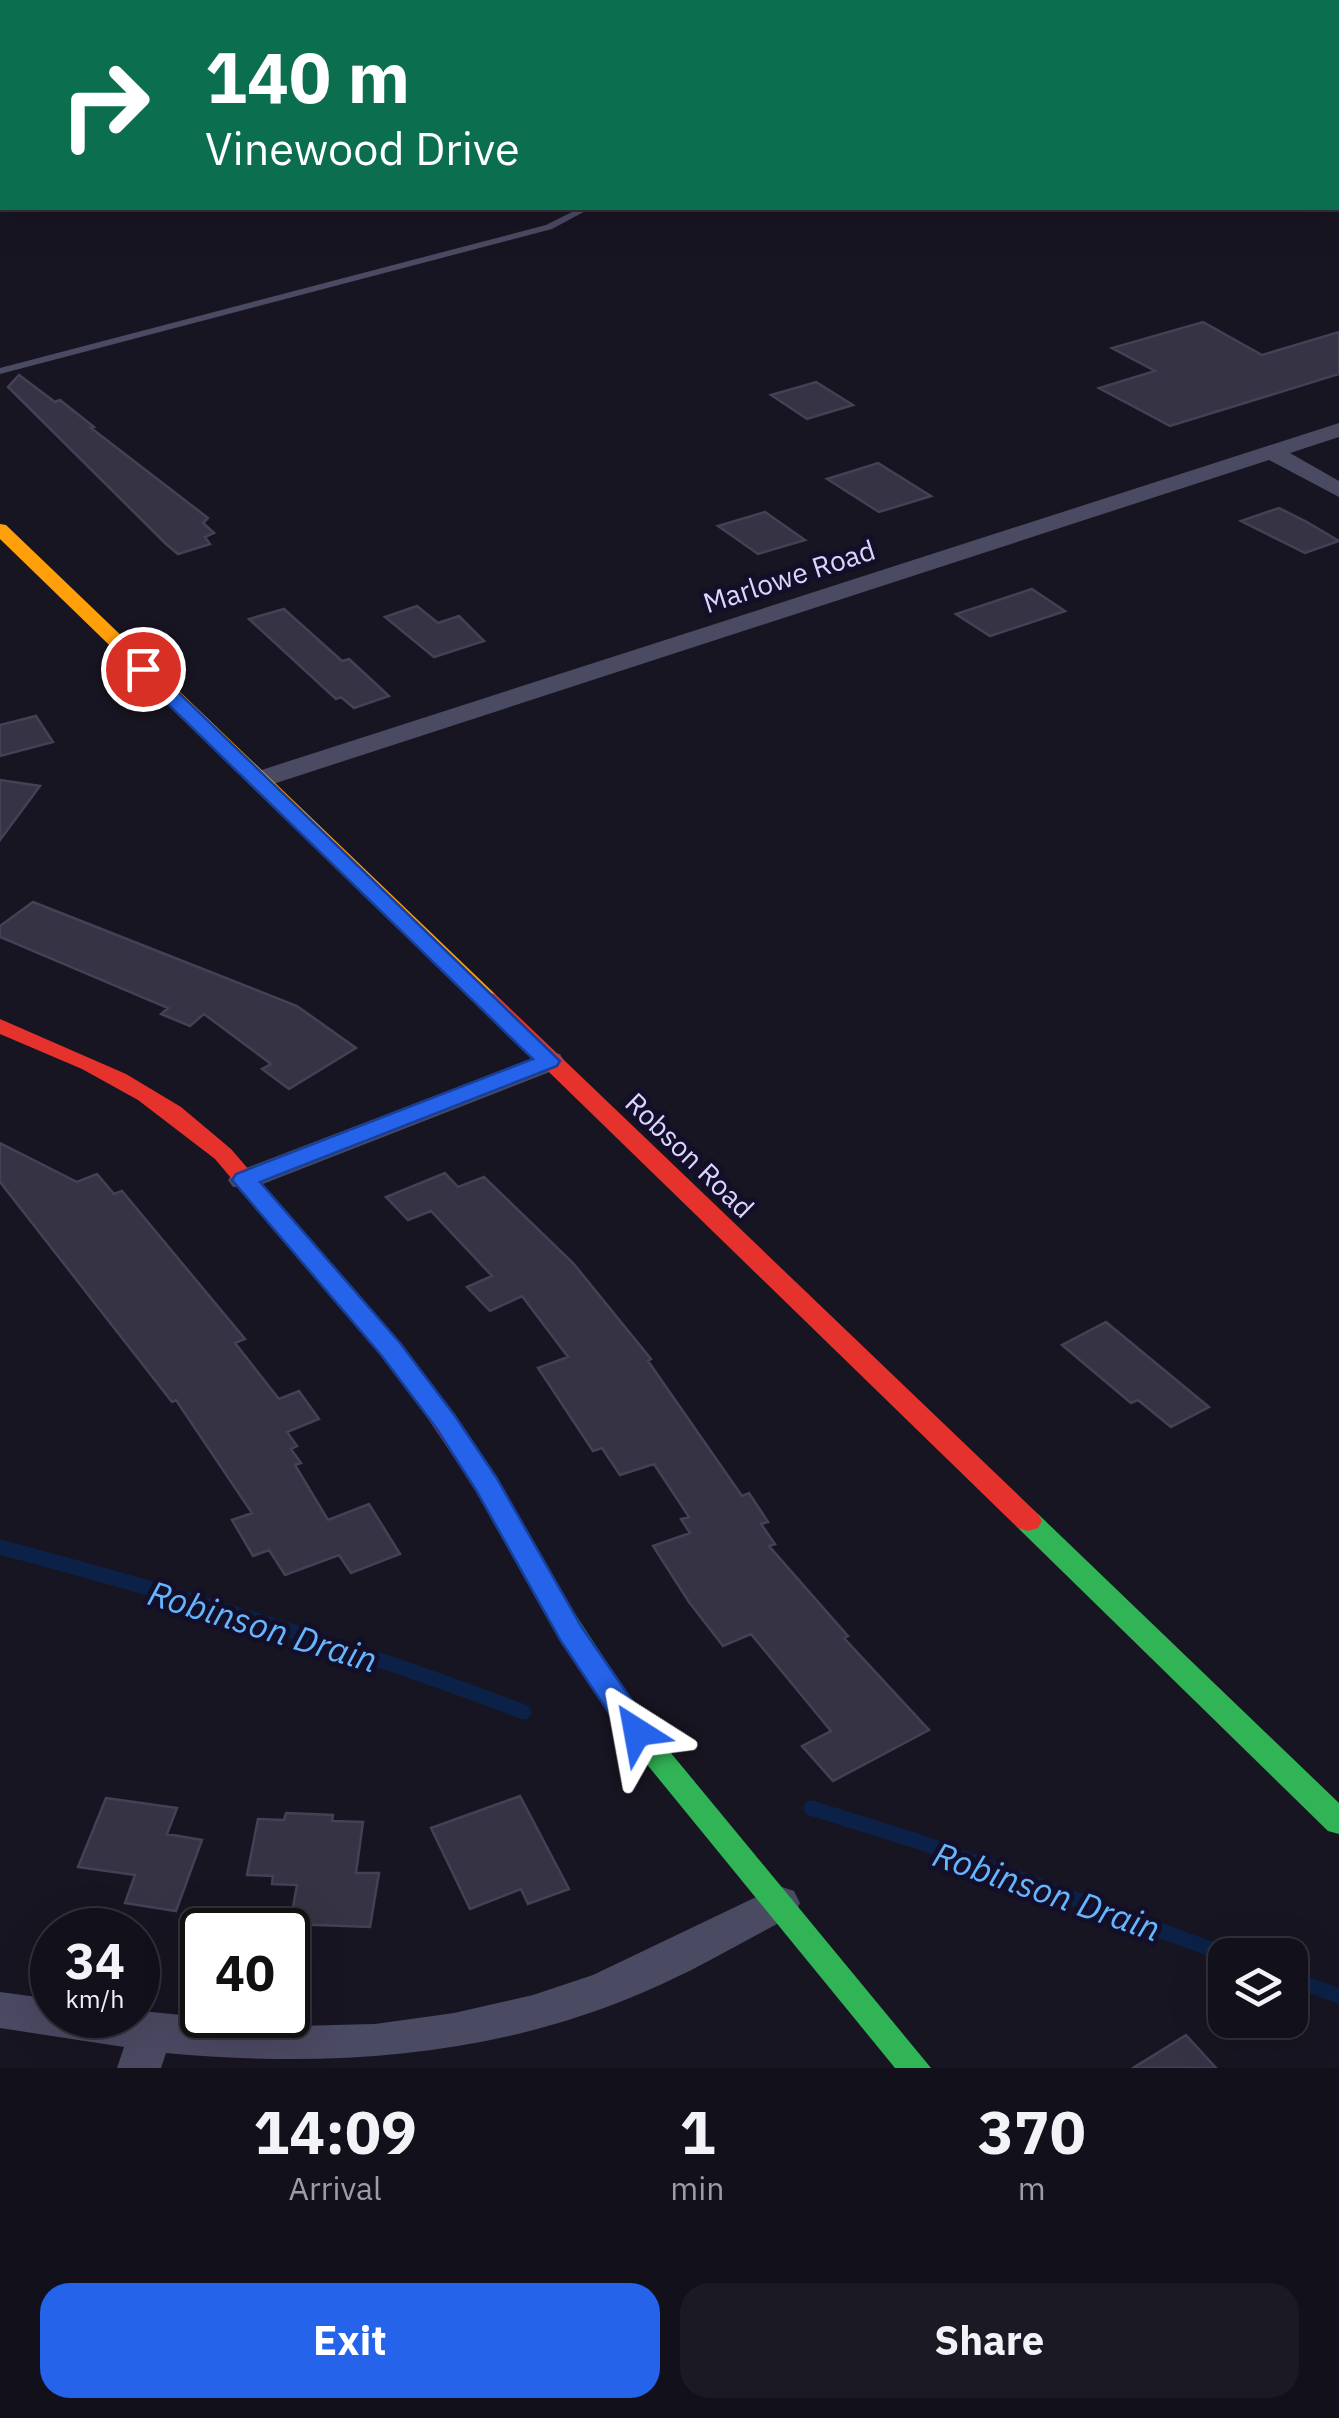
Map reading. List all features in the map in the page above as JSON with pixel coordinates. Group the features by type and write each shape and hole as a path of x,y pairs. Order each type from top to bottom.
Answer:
{"street":[{"name":"Marlowe Road","path":"258,780 1339,430"},
{"path":"1271,452 1339,490"},
{"name":"Robson Road","path":"0,530 1339,1822"},
{"path":"0,1026 144,1088 198,1126 414,1377 486,1484 571,1634 637,1732 915,2068"},
{"path":"244,1180 549,1061"},
{"path":"0,2010 145,2049 291,2045 442,2034 603,1990 648,1972 779,1904"}],"lane":[{"path":"0,371 550,228 582,210"}],"building":[{"path":"1203,322 1262,355 1339,332 1339,374 1170,426 1099,388 1155,371 1112,348"},
{"path":"19,375 55,402 60,400 208,518 203,523 214,533 205,537 210,544 178,554 166,544 8,387"},
{"path":"816,382 853,405 807,419 771,395"},
{"path":"878,463 931,496 879,512 827,479"},
{"path":"1279,508 1339,541 1305,553 1241,521"},
{"path":"765,512 805,540 758,554 718,526"},
{"path":"1032,589 1065,611 990,636 956,614"},
{"path":"417,606 438,623 459,616 484,641 434,657 385,617"},
{"path":"284,609 342,661 349,659 389,696 354,708 341,697 336,699 249,619"},
{"path":"36,716 53,742 0,756 0,725"},
{"path":"0,780 40,786 0,840"},
{"path":"33,902 297,1006 356,1048 289,1089 262,1069 271,1064 204,1014 190,1026 161,1014 168,1008 0,937 0,926"},
{"path":"0,1143 77,1182 97,1174 114,1194 122,1191 245,1339 235,1343 279,1399 299,1391 319,1419 287,1432 297,1446 291,1449 301,1463 295,1465 328,1520 369,1504 400,1554 351,1573 339,1555 285,1575 269,1550 253,1556 232,1520 252,1513 176,1400 172,1402 0,1182"},
{"path":"445,1173 458,1187 484,1177 573,1263 651,1359 648,1361 742,1496 749,1493 768,1522 761,1524 775,1544 769,1546 848,1636 844,1638 929,1730 833,1781 802,1746 831,1731 751,1634 723,1646 653,1546 690,1533 681,1519 689,1517 654,1464 620,1475 602,1448 593,1451 538,1368 568,1357 522,1296 490,1311 467,1287 492,1276 431,1211 408,1220 386,1197"},
{"path":"1106,1322 1209,1407 1171,1427 1138,1400 1131,1403 1062,1345"},
{"path":"520,1796 569,1889 528,1904 521,1889 470,1909 431,1828"},
{"path":"106,1798 177,1808 167,1834 202,1840 176,1911 125,1903 135,1875 78,1867"},
{"path":"286,1813 333,1815 332,1821 363,1822 356,1873 379,1873 370,1927 310,1925 310,1908 293,1908 297,1885 272,1884 273,1876 247,1875 258,1819 284,1820"},
{"path":"1186,2035 1216,2068 1133,2068"}],"waterway":[{"name":"Robinson Drain","path":"0,1547 264,1623 524,1712"},
{"name":"Robinson Drain","path":"811,1808 920,1842 1208,1948"},
{"name":"Robinson Drain","path":"1308,1985 1339,1996"}],"traffic: fast":[{"path":"1028,1521 1339,1822"},
{"path":"554,1604 637,1732 915,2068"}],"traffic: slow":[{"path":"0,529 487,999"}],"traffic: jam":[{"path":"487,999 1028,1521"},
{"path":"0,1026 90,1064 146,1095 223,1154 413,1377 486,1484 554,1604"}],"route":[{"path":"143,669 549,1061 244,1180 414,1377 486,1484 571,1634 637,1732"}]}
